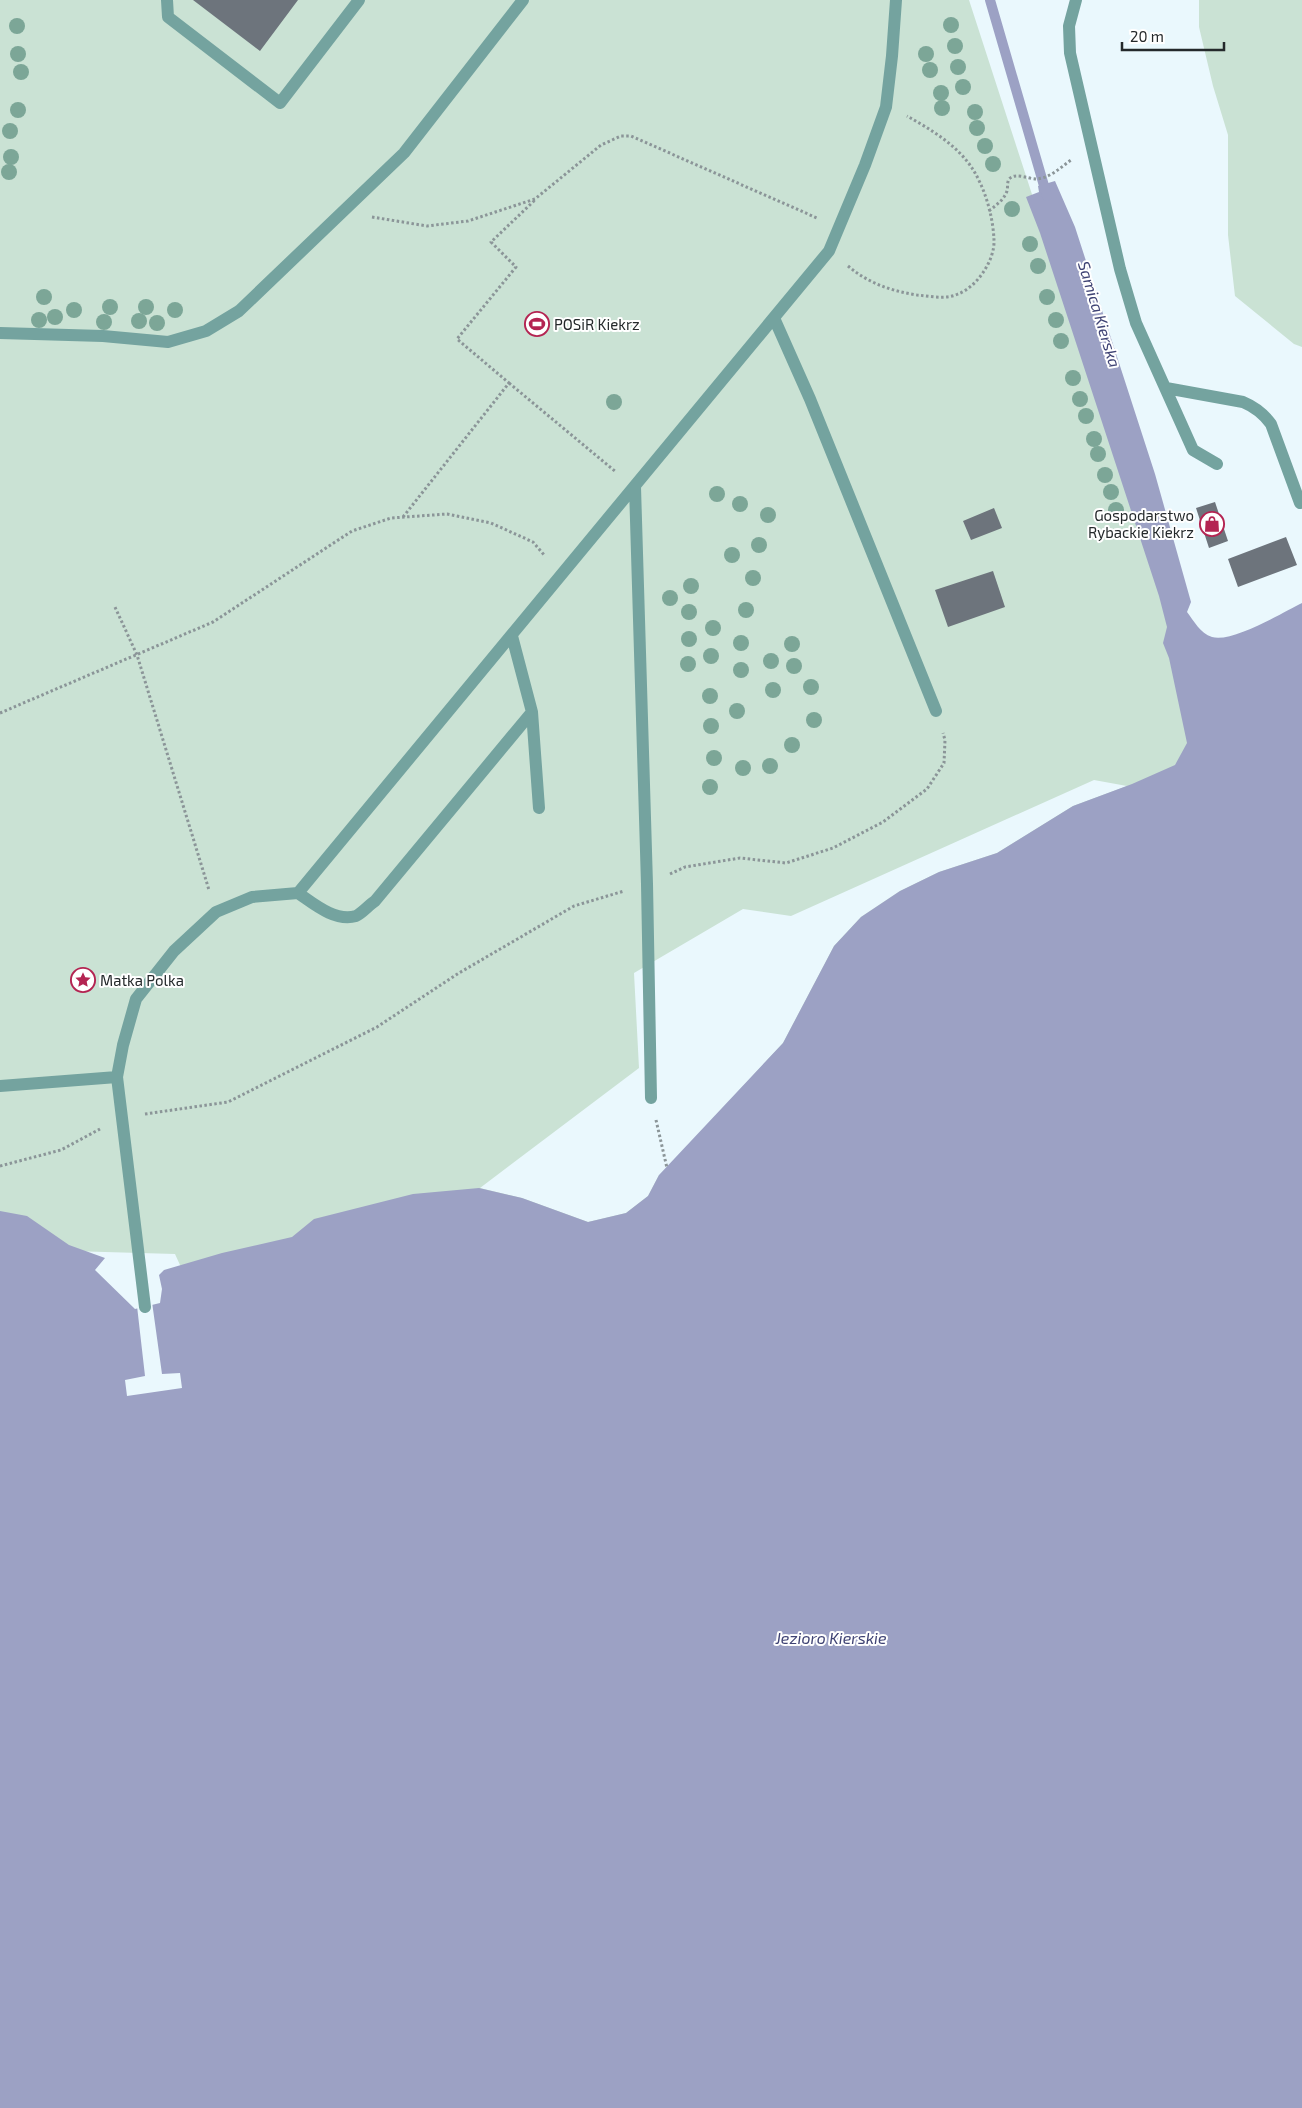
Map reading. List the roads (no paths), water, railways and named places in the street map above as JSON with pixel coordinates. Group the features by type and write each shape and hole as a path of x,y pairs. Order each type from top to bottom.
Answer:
{"lane":[{"path":"167,0 168,18 280,103 359,0"},
{"path":"0,333 103,336 168,342 206,331 240,311 404,153 523,0"},
{"path":"298,893 829,251 840,228 886,106 896,0"},
{"path":"1076,0 1069,26 1070,53 1120,269 1136,323 1193,450 1217,464"},
{"path":"774,318 810,399 936,711"},
{"path":"1166,388 1243,402 1255,407 1264,414 1271,424 1300,503"},
{"path":"634,487 646,884 650,1098"},
{"path":"512,636 532,712 538,808"},
{"path":"145,1307 118,1077 123,1046 136,999 174,952 216,912 252,898 298,893 338,917 356,916 375,901 532,712"},
{"path":"0,1086 118,1077"}],"water":[{"name":"Jezioro Kierskie","path":"1055,181 1075,227 1155,474 1191,602 1187,612 1204,633 1212,637 1221,638 1244,632 1302,603 1302,2108 0,2108 0,1211 27,1216 69,1245 105,1258 95,1270 135,1309 160,1303 162,1289 159,1275 164,1270 222,1253 292,1237 314,1219 413,1194 479,1188 522,1198 588,1222 626,1213 648,1196 659,1175 783,1043 834,946 861,917 900,891 939,872 997,853 1073,806 1132,784 1175,765 1187,743 1169,658 1163,643 1167,627 1159,596 1040,233 1026,197 1039,192 1038,186"}],"waterway":[{"name":"Samica Kierska","path":"990,0 1047,196"}],"place":[{"name":"POSiR Kiekrz","path":"537,324"},
{"name":"Gospodarstwo Rybackie Kiekrz","path":"1212,524"},
{"name":"Matka Polka","path":"83,980"}]}
